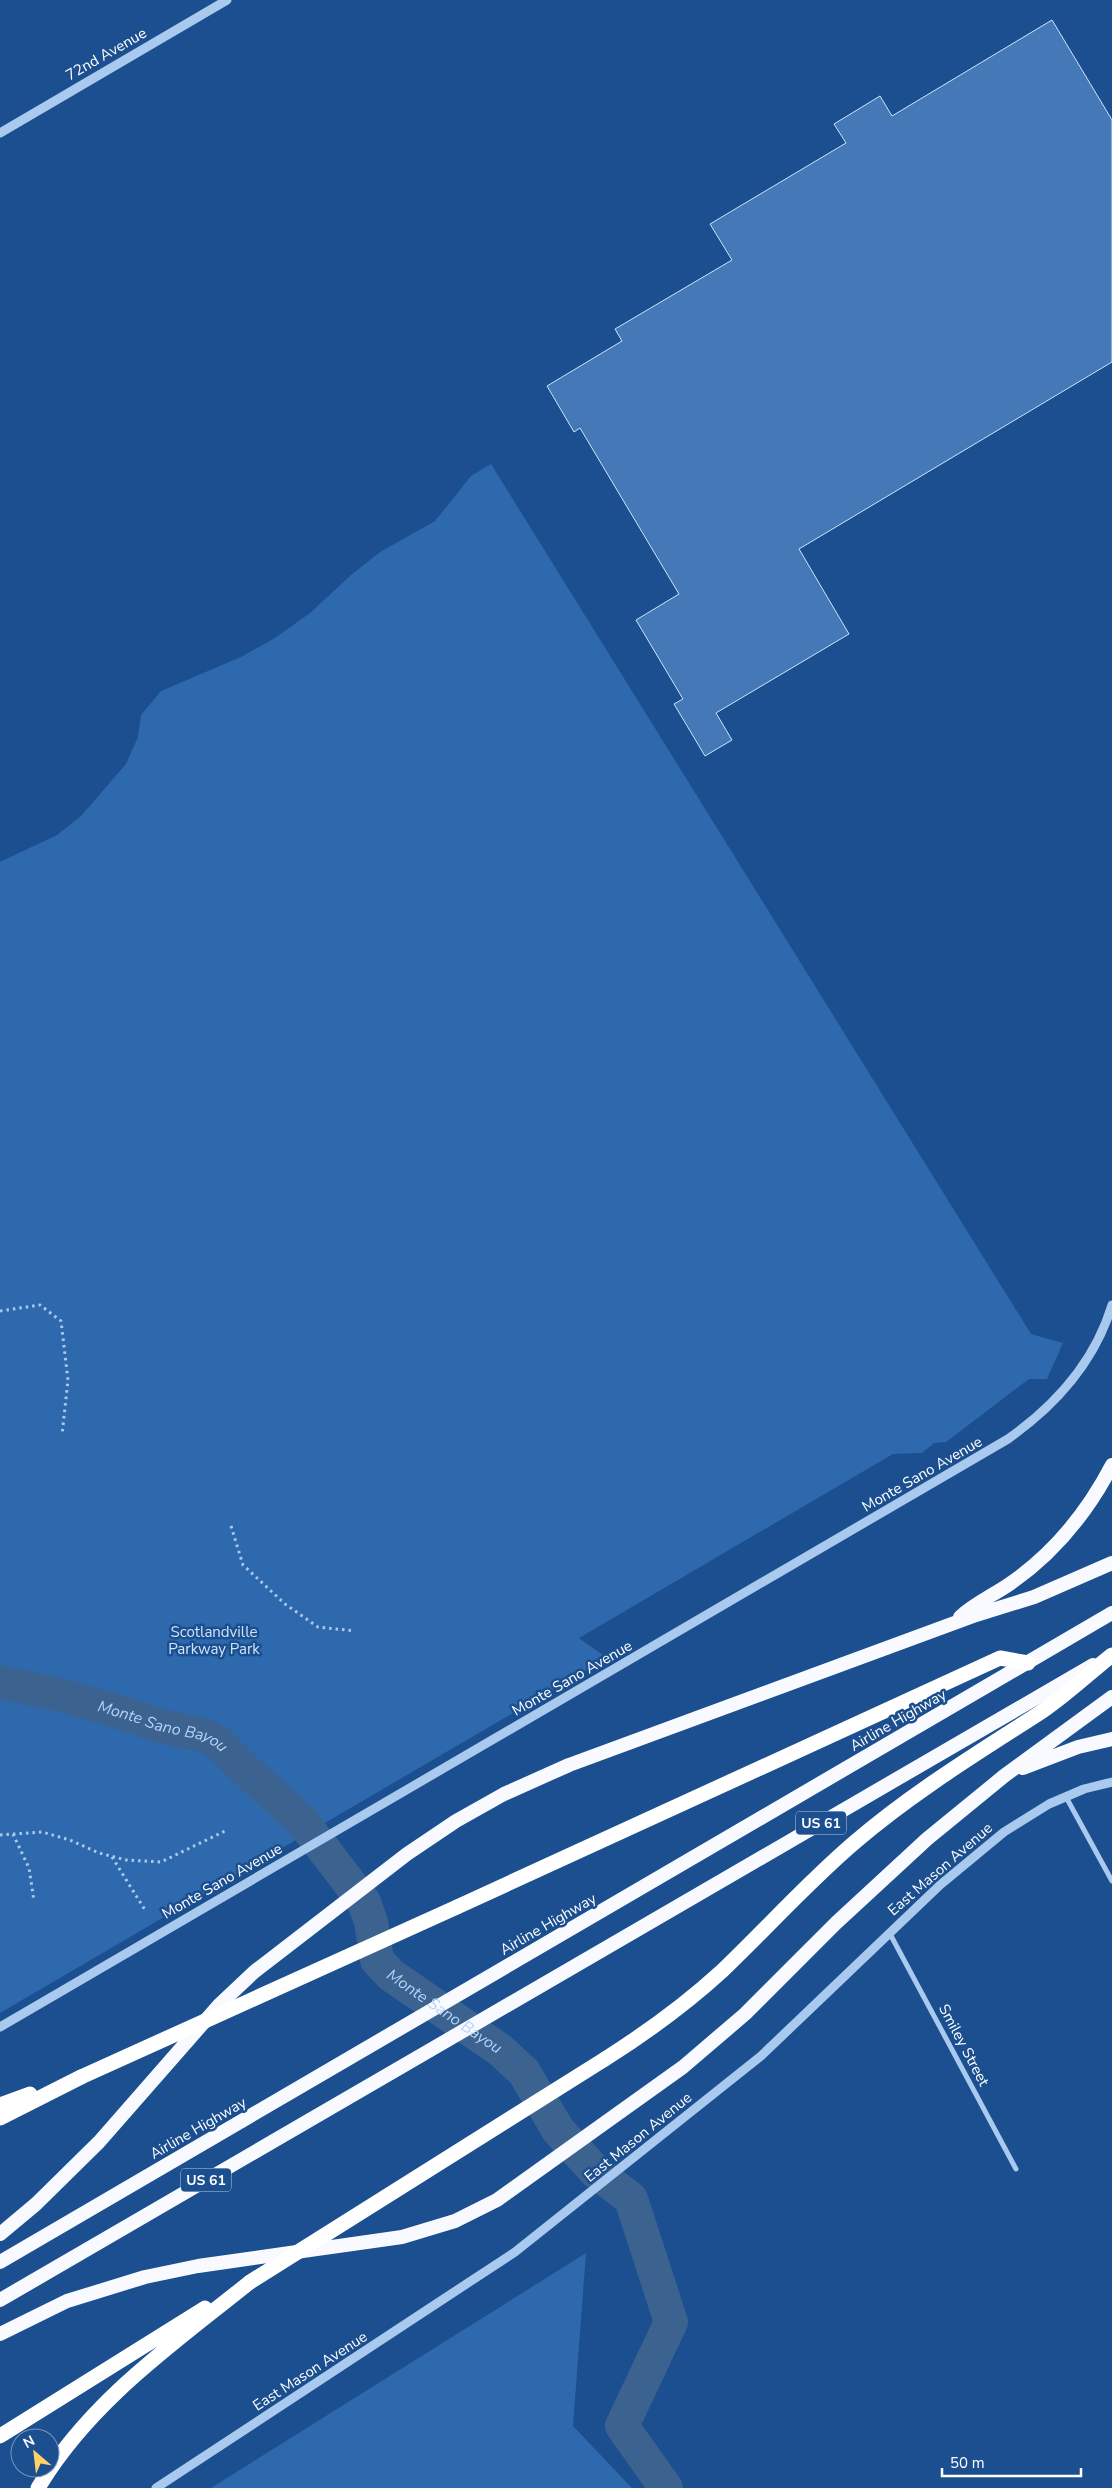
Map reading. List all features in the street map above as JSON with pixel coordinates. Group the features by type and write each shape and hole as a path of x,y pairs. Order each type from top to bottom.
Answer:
{"highway":[{"path":"952,1624 970,1608 1012,1583 1053,1547 1082,1512 1112,1465"},
{"path":"0,2234 36,2204 100,2142 219,2005 254,1972 407,1854 481,1806 562,1768 952,1624 1034,1596 1112,1563"},
{"name":"Airline Highway","path":"0,2262 1112,1613"},
{"path":"0,2436 250,2282 605,2059 651,2028 703,1988 820,1872 880,1822 973,1755 1040,1713 1112,1654"},
{"name":"US 61","path":"0,2300 1112,1654"},
{"path":"0,2118 81,2077 1000,1658 1028,1662"},
{"path":"0,2334 67,2301 173,2270 384,2240 421,2232 474,2213 527,2180 683,2067 745,2014 908,1856 1004,1776 1112,1697"},
{"path":"1004,1776 1078,1747 1112,1739"},
{"path":"0,2104 81,2077"},
{"path":"38,2488 64,2448 111,2396 250,2282"}],"street":[{"name":"72nd Avenue","path":"0,133 227,0"},
{"name":"Monte Sano Avenue","path":"0,2027 1008,1438 1038,1417 1072,1380 1093,1348 1112,1305"},
{"name":"East Mason Avenue","path":"156,2488 467,2285 560,2217 776,2043 889,1932 988,1844 1025,1817 1066,1797 1112,1782"},
{"path":"1066,1797 1112,1881"},
{"name":"Smiley Street","path":"889,1932 1016,2169"}],"path":[{"path":"0,1311 40,1305 61,1321 68,1380 62,1435"},
{"path":"231,1526 243,1566 285,1604 318,1627 355,1631"},
{"path":"0,1836 42,1832 126,1860 161,1862 226,1831"},
{"path":"13,1834 29,1868 34,1901"},
{"path":"112,1856 145,1910"}],"green space":[{"name":"Scotlandville Parkway Park","path":"491,464 1031,1334 1063,1343 1047,1379 1029,1379 946,1442 934,1443 922,1453 893,1454 579,1638 607,1658 0,2013 0,862 57,835 81,816 126,764 138,737 141,715 161,691 241,657 275,638 310,613 351,575 380,552 435,521 471,476"},
{"path":"586,2253 573,2426 632,2488 211,2488"}],"building":[{"path":"1052,20 1112,120 1112,362 799,549 849,634 716,713 732,740 705,756 674,704 683,699 636,620 679,594 580,428 574,432 547,386 622,341 615,329 732,260 710,224 846,143 834,124 880,96 892,116"}],"waterway":[{"name":"Monte Sano Bayou","path":"0,1682 65,1696 142,1719 155,1725 207,1736 220,1744 239,1764 302,1821 364,1902 371,1922 377,1960 391,1975 500,2050 524,2072 558,2130 595,2171 631,2199 671,2322 622,2426 666,2488"}]}
